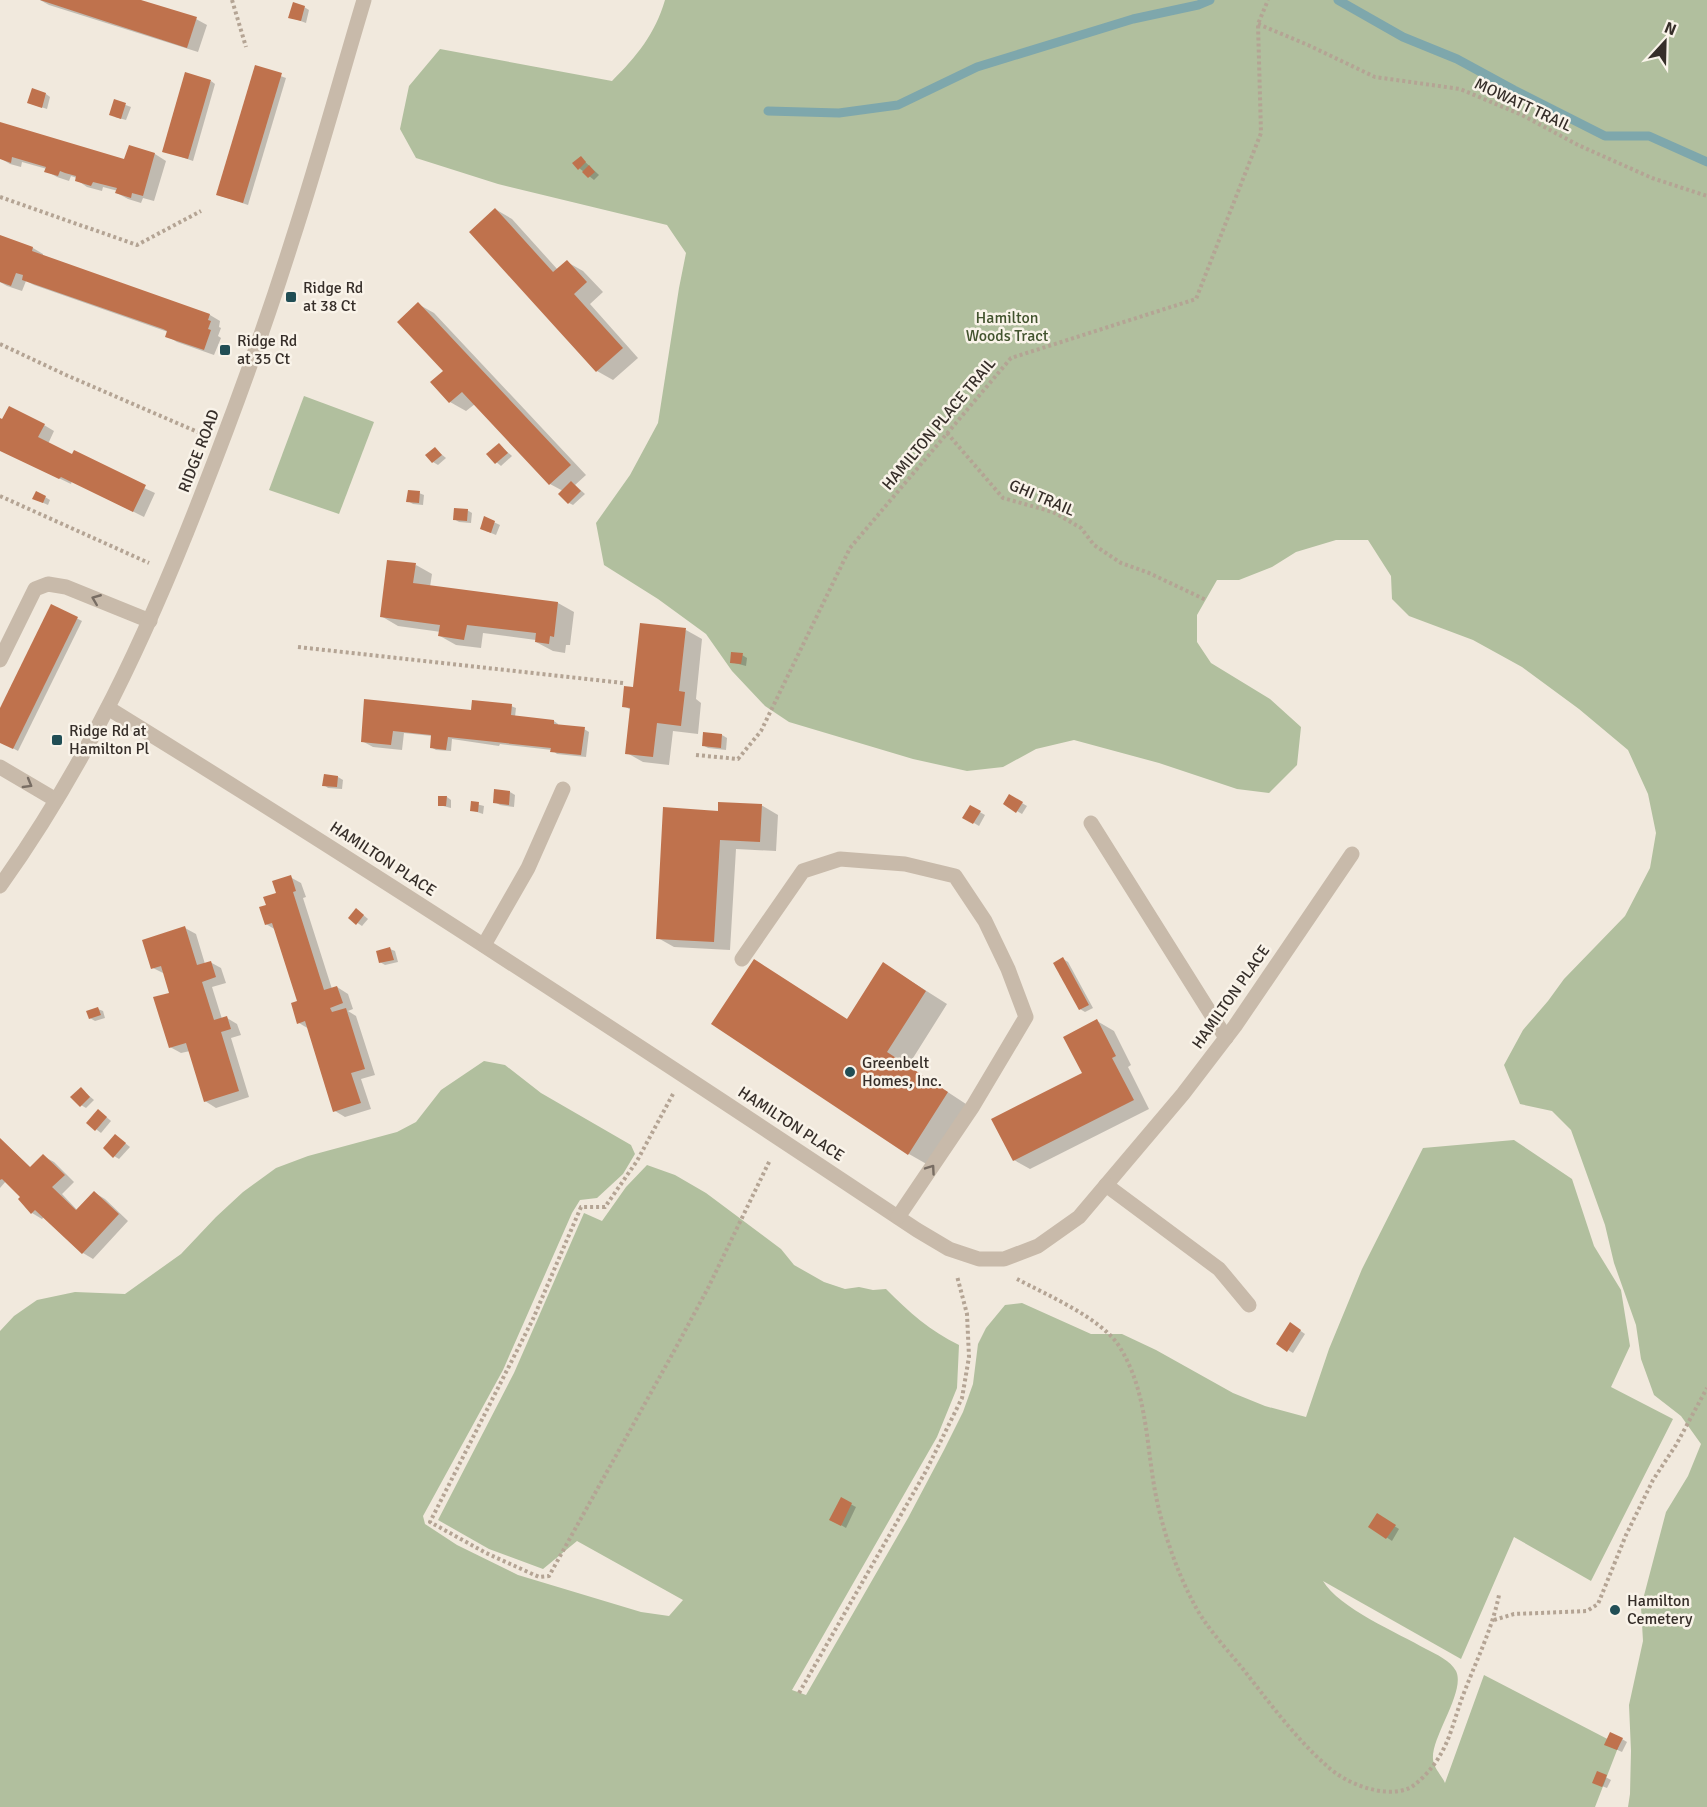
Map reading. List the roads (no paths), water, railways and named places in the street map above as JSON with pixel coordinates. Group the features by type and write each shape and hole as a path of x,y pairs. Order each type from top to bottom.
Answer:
{"street":[{"name":"RIDGE ROAD","path":"0,886 26,850 108,708 172,572 223,443 293,240 364,0"},
{"path":"0,660 35,589 48,584 66,587 150,621"},
{"name":"HAMILTON PLACE","path":"108,708 484,945 949,1249 979,1259 1004,1259 1038,1246 1079,1217 1183,1094 1226,1038 1352,854"},
{"path":"0,767 56,800"},
{"path":"484,945 528,868 563,789"},
{"path":"1091,823 1226,1038"},
{"path":"741,959 803,871 840,860 905,864 955,876 985,921 1008,969 1026,1017 973,1106 898,1216"},
{"path":"1106,1185 1220,1269 1249,1305"}],"waterway":[{"path":"768,111 839,113 898,105 977,67 1133,19 1198,5 1210,0"},
{"path":"1338,0 1403,37 1457,59 1605,136 1649,136 1707,162"}],"place":[{"name":"Ridge Rd at 38 Ct","path":"291,297"},
{"name":"Ridge Rd at 35 Ct","path":"225,350"},
{"name":"Ridge Rd at Hamilton Pl","path":"57,740"},
{"name":"Greenbelt Homes, Inc.","path":"850,1072"},
{"name":"Hamilton Cemetery","path":"1615,1610"}],"park label":[{"name":"Hamilton Woods Tract","path":"1007,327"}]}
